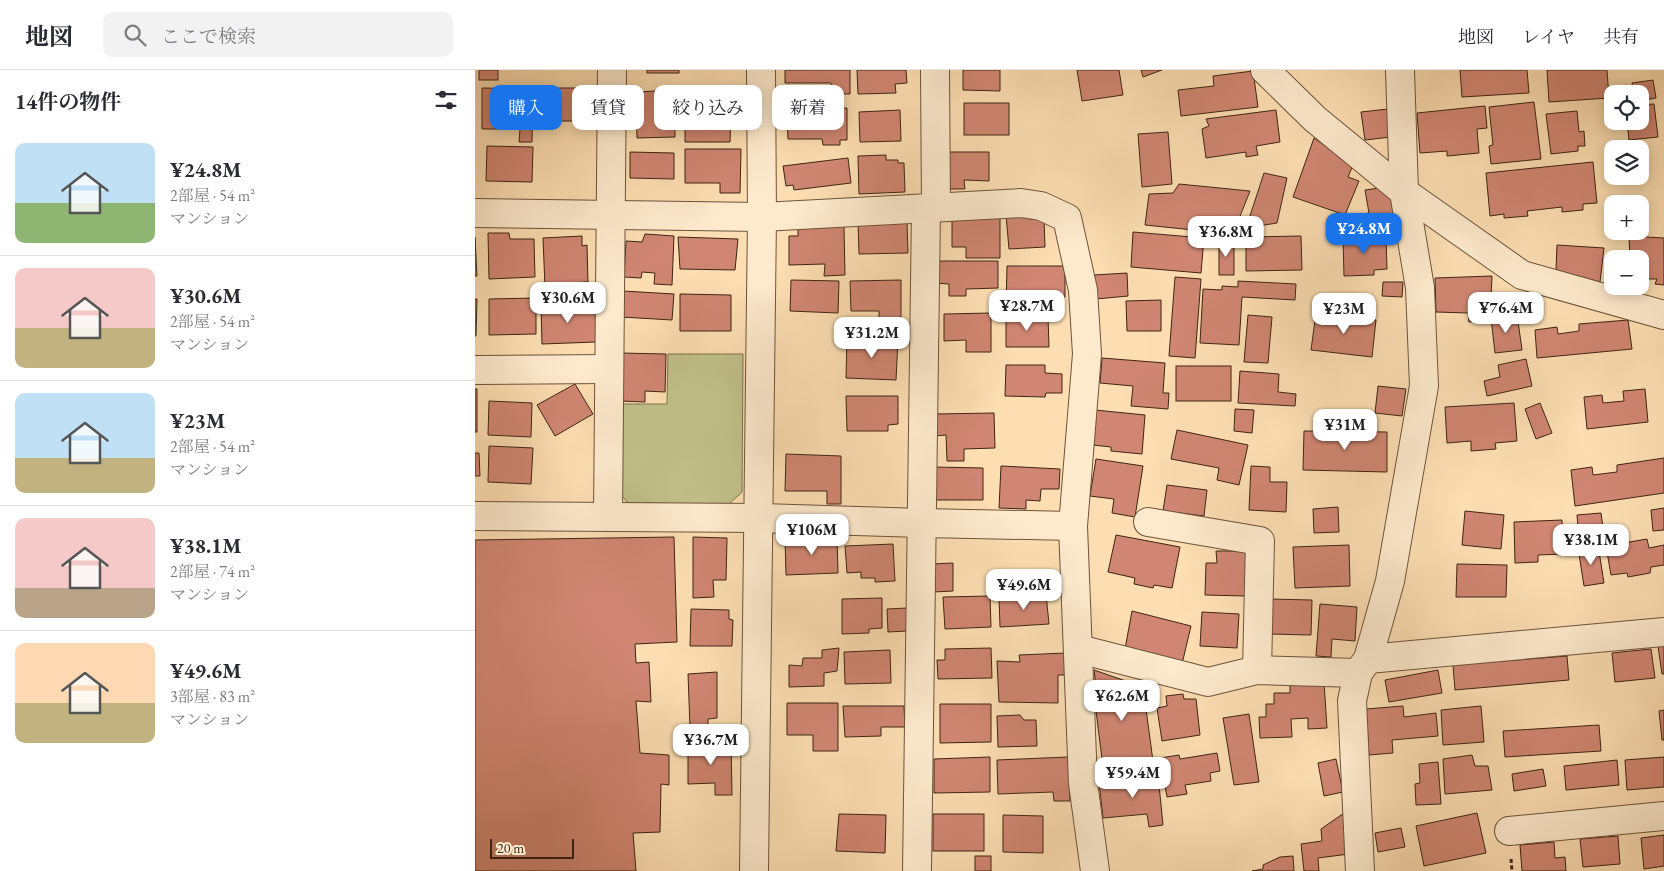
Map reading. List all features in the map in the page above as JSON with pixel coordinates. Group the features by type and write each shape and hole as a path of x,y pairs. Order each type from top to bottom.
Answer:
{"street":[{"path":"608,516 609,215 612,70"},
{"path":"754,871 762,217 761,70"},
{"path":"917,871 922,524 935,70"},
{"path":"1265,70 1315,118 1404,192 1521,275 1664,315"},
{"path":"1360,871 1352,701 1391,581 1424,386 1421,288 1404,192 1400,70"},
{"path":"475,214 762,217 1021,204 1041,206 1067,218 1083,290 1087,354 1073,526 1083,783 1095,871"},
{"path":"475,370 609,369"},
{"path":"475,516 758,518 922,524 1073,526"},
{"path":"1148,522 1261,541 1257,670"},
{"path":"1079,649 1208,682 1257,670 1363,666 1664,632"},
{"path":"1509,831 1664,816"}],"green space":[{"path":"668,354 743,354 742,492 729,504 628,503 618,491 620,404 667,404"}],"building":[{"path":"479,70 498,70 498,80 479,80"},
{"path":"647,70 679,70 679,73 647,73"},
{"path":"785,70 850,70 850,94 844,94 844,85 831,85 831,83 785,83"},
{"path":"857,70 906,70 907,83 895,84 896,93 858,94"},
{"path":"963,70 1000,70 1000,91 963,90"},
{"path":"1077,70 1119,70 1123,95 1082,101"},
{"path":"1141,70 1162,70 1143,77"},
{"path":"1460,70 1527,70 1529,93 1462,97"},
{"path":"1547,70 1607,70 1608,85 1604,85 1604,98 1549,102"},
{"path":"1253,71 1258,107 1181,116 1178,90 1214,86 1213,76"},
{"path":"1653,80 1656,98 1649,99 1649,85 1632,85 1632,83"},
{"path":"482,88 490,88 490,129 482,129"},
{"path":"562,88 572,88 572,121 562,121"},
{"path":"654,91 654,130 675,130 675,137 637,138 637,130 644,130 644,92"},
{"path":"1534,102 1541,159 1491,164 1489,146 1493,145 1489,107"},
{"path":"964,103 1009,103 1009,135 964,135"},
{"path":"1649,104 1654,104 1658,137 1629,140 1628,130 1649,130"},
{"path":"1485,106 1487,128 1477,129 1479,153 1447,156 1447,151 1420,153 1417,113"},
{"path":"844,108 847,108 847,140 840,140 840,145 823,145 822,139 788,139 788,130 844,130"},
{"path":"1388,109 1391,137 1365,140 1361,112"},
{"path":"900,110 901,141 860,142 859,112"},
{"path":"1276,110 1280,142 1256,146 1258,155 1246,157 1246,152 1206,158 1202,129 1209,126 1206,119"},
{"path":"1577,111 1579,132 1584,131 1585,146 1578,146 1578,151 1551,154 1546,114"},
{"path":"520,130 532,130 532,142 519,142"},
{"path":"685,130 730,130 730,142 685,142"},
{"path":"1168,132 1172,184 1142,187 1138,134"},
{"path":"1314,138 1353,165 1348,177 1359,181 1345,215 1293,197"},
{"path":"487,146 533,147 532,182 486,181"},
{"path":"685,149 741,149 740,193 720,193 720,183 685,183"},
{"path":"630,152 674,153 674,179 630,178"},
{"path":"947,152 989,152 989,181 964,180 965,189 947,189"},
{"path":"886,155 886,160 898,160 898,163 904,163 905,192 859,194 858,156"},
{"path":"848,158 851,183 794,190 793,185 786,186 783,166"},
{"path":"1593,162 1597,203 1583,204 1583,210 1562,212 1562,207 1527,211 1528,216 1504,218 1504,214 1490,216 1486,173"},
{"path":"1264,173 1287,178 1277,223 1246,228"},
{"path":"1179,184 1250,191 1233,234 1145,225 1149,194 1173,193"},
{"path":"1380,188 1392,199 1396,226 1359,232 1357,215 1369,213 1365,190"},
{"path":"1030,214 1030,219 1044,218 1045,247 1009,249 1006,215"},
{"path":"952,218 1000,218 1000,258 966,258 966,247 952,247"},
{"path":"907,222 908,253 859,254 858,223"},
{"path":"798,225 844,225 845,275 824,276 825,264 789,265 789,236 798,236"},
{"path":"1133,232 1204,238 1201,273 1131,267"},
{"path":"488,233 509,233 510,239 534,239 535,277 489,279"},
{"path":"645,234 674,236 672,285 654,284 655,273 642,272 641,278 624,277 626,241 642,242"},
{"path":"582,236 582,246 587,245 588,282 565,283 563,287 545,287 543,238"},
{"path":"1301,236 1302,270 1246,271 1246,237"},
{"path":"1386,236 1387,269 1374,270 1374,275 1344,276 1343,237"},
{"path":"475,237 477,276 475,276"},
{"path":"678,237 738,239 735,270 680,269"},
{"path":"1649,237 1664,238 1664,285 1655,284 1657,279 1649,279 1649,250 1630,250 1629,240 1649,240"},
{"path":"1219,240 1234,241 1234,275 1219,275"},
{"path":"1557,245 1604,248 1600,282 1556,270"},
{"path":"934,261 998,261 998,288 966,289 966,296 949,296 949,284 934,283"},
{"path":"1007,266 1065,266 1065,297 1031,297 1029,307 1006,307"},
{"path":"1127,273 1128,296 1096,299 1094,275"},
{"path":"1492,276 1491,297 1504,297 1505,310 1484,309 1484,320 1469,322 1468,313 1436,312 1435,278"},
{"path":"1175,277 1201,279 1195,358 1169,356"},
{"path":"791,280 839,281 838,313 790,311"},
{"path":"901,280 901,325 879,325 879,311 851,311 850,281"},
{"path":"1238,281 1296,284 1295,300 1242,297 1239,345 1200,343 1203,289 1222,290 1222,286 1238,287"},
{"path":"1383,282 1403,282 1402,297 1382,296"},
{"path":"623,291 674,294 672,320 621,317"},
{"path":"680,294 731,295 731,331 680,331"},
{"path":"536,298 536,334 489,335 489,299"},
{"path":"475,299 477,299 476,336 475,336"},
{"path":"1161,300 1161,331 1127,331 1126,301"},
{"path":"595,304 596,342 542,344 541,305"},
{"path":"991,313 991,352 966,352 966,340 944,341 944,314"},
{"path":"1316,313 1376,320 1372,357 1311,350"},
{"path":"1517,314 1522,350 1495,353 1491,318"},
{"path":"1248,315 1272,317 1268,363 1244,362"},
{"path":"1006,316 1048,316 1049,347 1006,347"},
{"path":"1628,320 1632,349 1537,358 1535,330 1557,327 1558,334 1579,331 1579,324"},
{"path":"847,338 898,340 896,380 846,378"},
{"path":"621,353 666,354 665,392 645,391 645,402 620,401"},
{"path":"1102,358 1165,363 1163,393 1169,393 1168,409 1131,406 1133,386 1100,383"},
{"path":"1526,359 1532,386 1487,396 1484,381 1500,377 1498,365"},
{"path":"1006,365 1045,365 1045,373 1062,374 1062,393 1046,393 1045,397 1005,396"},
{"path":"1176,366 1231,366 1231,401 1176,401"},
{"path":"1240,371 1279,374 1278,392 1296,394 1295,406 1238,403"},
{"path":"575,384 593,414 555,436 537,405"},
{"path":"1378,386 1406,389 1402,416 1375,413"},
{"path":"475,389 477,389 477,432 475,432"},
{"path":"1645,389 1648,422 1587,429 1584,397 1602,395 1603,403 1624,401 1623,391"},
{"path":"846,396 898,396 898,424 888,425 888,431 847,431"},
{"path":"489,401 532,403 531,437 488,435"},
{"path":"1514,403 1517,441 1495,443 1496,449 1471,451 1471,441 1447,443 1445,407"},
{"path":"1540,403 1552,433 1536,439 1525,409"},
{"path":"1235,409 1254,410 1252,433 1234,431"},
{"path":"1095,410 1145,415 1142,454 1111,451 1111,447 1093,445"},
{"path":"994,413 995,448 964,449 964,461 947,461 946,435 935,436 935,414"},
{"path":"1177,430 1248,445 1239,485 1217,480 1219,468 1171,459"},
{"path":"1304,431 1387,432 1387,472 1303,470"},
{"path":"489,446 533,448 531,484 488,482"},
{"path":"475,453 479,453 480,476 475,476"},
{"path":"786,454 841,456 841,504 827,504 827,491 785,491"},
{"path":"1664,458 1664,493 1575,506 1571,470 1592,467 1593,475 1617,472 1617,465"},
{"path":"1096,459 1143,466 1135,517 1112,513 1114,499 1090,496"},
{"path":"1001,466 1060,469 1059,489 1041,489 1040,501 1026,500 1026,509 999,508"},
{"path":"1251,466 1270,467 1270,482 1287,482 1286,512 1249,510"},
{"path":"934,467 983,468 983,500 934,500"},
{"path":"1167,485 1207,490 1204,516 1163,511"},
{"path":"1338,507 1339,532 1314,533 1313,509"},
{"path":"1664,508 1664,530 1653,531 1651,510"},
{"path":"1465,511 1504,515 1501,549 1462,545"},
{"path":"1601,513 1604,535 1579,538 1577,515"},
{"path":"1562,520 1563,554 1538,555 1538,562 1515,563 1514,522"},
{"path":"1116,535 1180,547 1172,588 1154,585 1153,588 1134,584 1135,578 1108,572"},
{"path":"674,537 677,642 635,644 636,663 649,662 651,702 636,701 640,753 669,755 669,785 661,784 660,832 633,833 636,871 475,871 475,540"},
{"path":"693,537 727,538 726,580 713,580 714,597 693,598"},
{"path":"837,537 838,573 786,575 785,539"},
{"path":"1647,539 1649,548 1664,545 1664,565 1651,567 1650,573 1628,577 1627,573 1611,575 1606,546"},
{"path":"893,544 895,581 875,582 875,578 861,578 861,572 847,573 845,546"},
{"path":"1349,545 1350,586 1295,588 1293,547"},
{"path":"1598,545 1604,583 1584,586 1578,548"},
{"path":"1216,551 1246,551 1245,596 1205,595 1206,563 1217,563"},
{"path":"953,563 953,591 933,592 932,564"},
{"path":"1457,564 1507,565 1506,597 1456,597"},
{"path":"1046,594 1049,624 1000,627 999,597"},
{"path":"990,596 991,627 945,629 943,597"},
{"path":"882,598 882,628 869,629 869,633 842,634 842,599"},
{"path":"1270,599 1312,600 1311,635 1269,634"},
{"path":"1320,604 1357,607 1355,641 1332,639 1331,657 1316,656"},
{"path":"907,608 908,631 888,632 887,609"},
{"path":"691,609 729,610 729,619 733,620 732,646 690,646"},
{"path":"1132,611 1191,626 1182,664 1125,649"},
{"path":"1202,612 1239,614 1237,648 1200,646"},
{"path":"1664,645 1664,674 1662,674 1658,646"},
{"path":"839,648 837,671 824,673 824,686 789,687 789,665 802,666 803,658 822,658 822,650"},
{"path":"991,648 992,678 938,679 937,660 945,660 945,649"},
{"path":"1651,649 1655,678 1615,682 1612,653"},
{"path":"890,650 891,683 845,684 844,652"},
{"path":"1066,653 1066,675 1058,675 1058,703 999,702 997,661 1020,662 1019,655"},
{"path":"1567,656 1569,680 1455,690 1453,665"},
{"path":"1094,670 1143,687 1153,761 1103,767 1094,695 1097,694"},
{"path":"1438,670 1442,693 1389,702 1385,680"},
{"path":"717,672 717,718 708,719 708,727 690,727 688,674"},
{"path":"1324,682 1327,728 1308,729 1308,718 1291,719 1292,737 1260,738 1259,717 1266,717 1266,704 1274,704 1274,693 1290,693 1290,683"},
{"path":"1183,694 1184,699 1196,699 1200,735 1162,741 1157,708 1167,706 1166,696"},
{"path":"787,703 838,703 838,751 813,751 813,735 787,735"},
{"path":"940,704 991,704 991,742 940,743"},
{"path":"843,706 904,706 905,727 881,727 881,736 845,737"},
{"path":"1403,706 1404,717 1436,713 1438,736 1392,740 1393,753 1369,755 1366,709"},
{"path":"1481,706 1484,742 1443,745 1441,710"},
{"path":"1664,710 1664,740 1662,740 1659,711"},
{"path":"1249,714 1259,782 1234,785 1223,718"},
{"path":"1020,715 1024,720 1036,720 1037,746 998,747 997,716"},
{"path":"1599,725 1601,751 1505,757 1503,731"},
{"path":"731,743 732,795 715,795 715,783 688,784 688,744"},
{"path":"1217,753 1220,771 1210,773 1211,781 1185,785 1187,794 1167,797 1160,758 1179,755 1180,759"},
{"path":"1472,755 1475,766 1488,766 1492,790 1445,794 1443,759"},
{"path":"990,757 990,792 934,793 934,759"},
{"path":"1068,757 1070,801 1054,801 1053,792 998,794 997,760"},
{"path":"1664,757 1664,787 1627,790 1625,760"},
{"path":"1336,759 1343,792 1324,796 1318,763"},
{"path":"1617,760 1619,785 1566,790 1564,766"},
{"path":"1438,762 1441,804 1416,805 1415,784 1420,783 1419,764"},
{"path":"1543,769 1546,786 1514,791 1512,774"},
{"path":"1158,775 1163,825 1149,827 1147,814 1103,818 1099,782"},
{"path":"1344,813 1349,854 1318,858 1319,871 1304,871 1301,844 1322,841 1321,829"},
{"path":"1477,813 1486,853 1424,866 1416,826"},
{"path":"839,814 886,815 885,853 836,851"},
{"path":"933,814 984,814 984,851 933,851"},
{"path":"1003,815 1043,816 1043,853 1003,852"},
{"path":"1401,828 1405,847 1378,852 1375,833"},
{"path":"1664,835 1664,866 1644,869 1641,838"},
{"path":"1618,836 1620,864 1583,867 1580,839"},
{"path":"1554,842 1555,858 1565,857 1566,871 1522,871 1520,845"},
{"path":"975,856 991,856 991,871 975,871"},
{"path":"1293,856 1294,871 1252,871 1263,869 1263,865 1280,857"}]}
